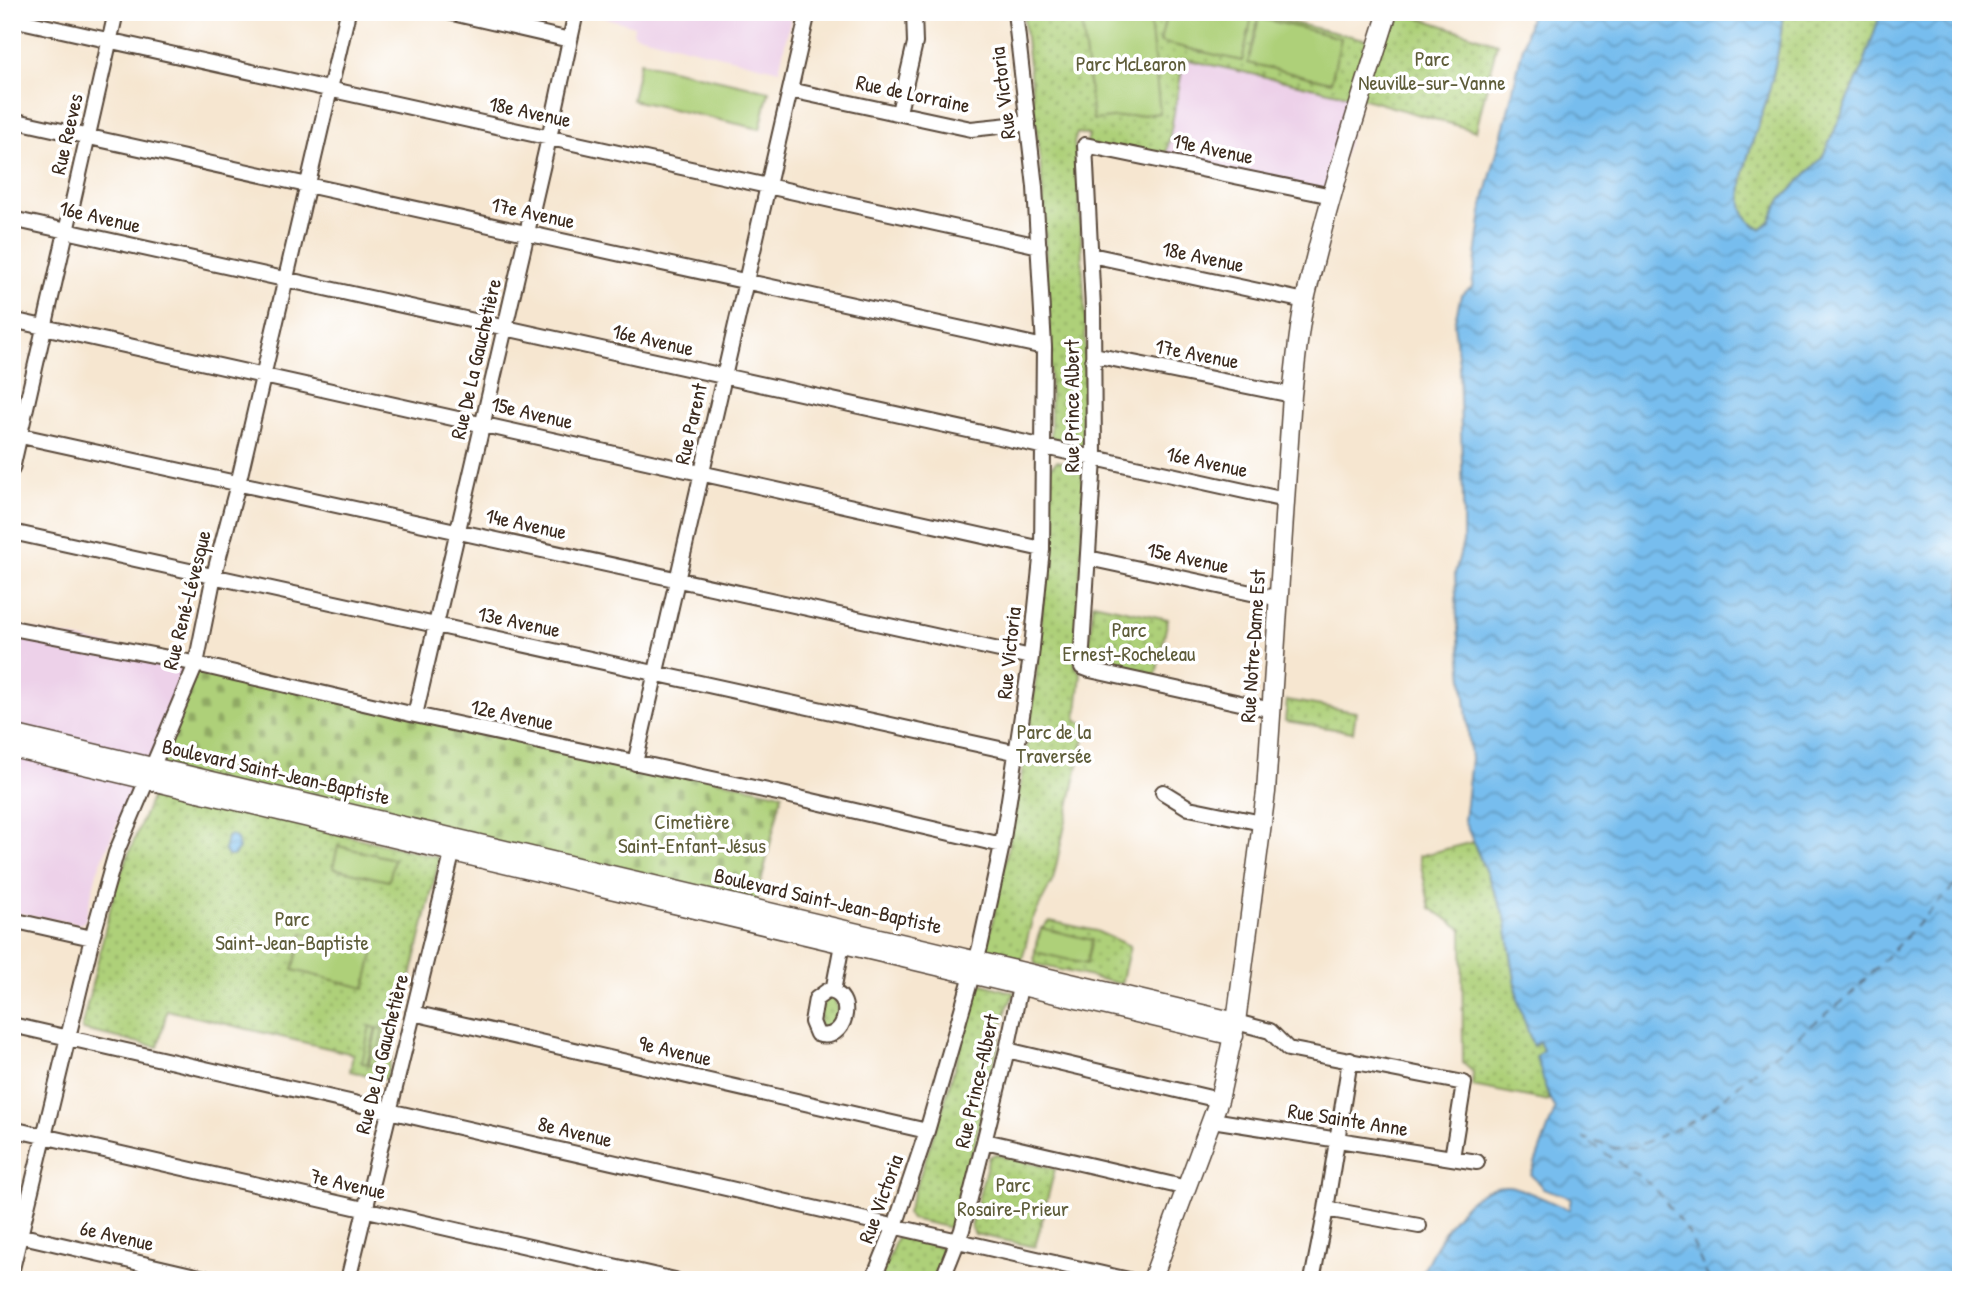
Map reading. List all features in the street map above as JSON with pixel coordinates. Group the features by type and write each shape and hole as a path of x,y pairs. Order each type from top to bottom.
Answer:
{"main road":[{"name":"Rue Notre-Dame Est","path":"1152,1280 1219,1100 1235,1029 1262,823 1292,395 1305,301 1332,196 1388,12"},
{"name":"Boulevard Saint-Jean-Baptiste","path":"12,734 150,773 1235,1029"},
{"name":"Boulevard Saint-Jean-Baptiste","path":"12,748 150,773"}],"street":[{"name":"Rue Reeves","path":"12,469 16,435 46,327 116,12"},
{"name":"Rue René-Lévesque","path":"12,1269 16,1234 44,1136 92,938 116,853 197,664 214,575 238,484 348,12"},
{"path":"448,12 570,40"},
{"name":"Rue De La Gauchetière","path":"415,715 550,138 576,12"},
{"name":"Rue Parent","path":"635,763 808,12"},
{"path":"899,112 915,43 914,12"},
{"name":"Rue Victoria","path":"873,1280 895,1226 927,1131 975,967 1002,845 1031,657 1042,549 1044,347 1040,246 1015,12"},
{"name":"18e Avenue","path":"12,19 1040,246"},
{"name":"Rue de Lorraine","path":"789,90 971,129 1028,123"},
{"name":"17e Avenue","path":"12,120 1044,347"},
{"name":"19e Avenue","path":"1085,145 1332,196"},
{"name":"Rue Prince Albert","path":"1085,145 1094,355 1094,459 1080,660 1082,667 1272,710"},
{"name":"16e Avenue","path":"12,219 1285,500"},
{"name":"18e Avenue","path":"1091,255 1305,301"},
{"name":"15e Avenue","path":"12,320 1042,549"},
{"name":"17e Avenue","path":"1094,355 1292,395"},
{"name":"14e Avenue","path":"16,435 1031,657"},
{"name":"13e Avenue","path":"12,532 1018,752"},
{"name":"15e Avenue","path":"1088,558 1279,599"},
{"name":"12e Avenue","path":"12,628 197,664 1002,845"},
{"path":"1163,792 1189,808 1262,823"},
{"name":"Rue De La Gauchetière","path":"348,1280 454,844"},
{"path":"12,920 92,938"},
{"path":"833,991 844,936"},
{"name":"Rue Prince-Albert","path":"942,1280 958,1242 985,1141 1022,978"},
{"name":"9e Avenue","path":"413,1013 927,1131"},
{"name":"8e Avenue","path":"12,1025 1129,1280"},
{"name":"Boulevard Saint-Jean-Baptiste","path":"1235,1029 1270,1031 1288,1049 1464,1083 1452,1158"},
{"path":"1007,1050 1219,1100"},
{"path":"1312,1280 1350,1060"},
{"name":"Rue Sainte Anne","path":"1212,1120 1477,1162"},
{"name":"7e Avenue","path":"12,1129 675,1280"},
{"path":"985,1141 1187,1188"},
{"path":"1326,1209 1419,1226"},
{"name":"6e Avenue","path":"16,1234 213,1280"}],"shaded area":[{"path":"586,12 792,12 779,70 633,34 634,26"},
{"path":"1184,59 1361,98 1332,196 1165,161"},
{"path":"12,625 196,664 154,767 12,734"},
{"path":"12,750 129,784 132,789 97,872 85,921 79,924 12,912"}],"green space":[{"path":"1023,12 1244,12 1378,42 1388,12 1401,12 1497,43 1476,131 1361,98 1184,59 1165,161 1086,145 1089,135 1077,133 1074,143 1085,314 1086,442 1081,445 1051,438 1042,179"},
{"name":"Parc McLearon","path":"1081,12 1149,12 1160,113 1093,120"},
{"path":"1167,12 1232,12 1252,17 1242,61 1160,42"},
{"path":"1783,12 1881,12 1862,69 1822,158 1780,201 1770,221 1761,229 1744,213 1742,183 1773,77"},
{"path":"1259,18 1341,38 1331,82 1248,63"},
{"path":"640,62 769,91 760,129 632,100"},
{"name":"Parc de la Traversée","path":"1057,461 1081,467 1086,473 1075,665 1081,674 1076,721 1087,724 1053,880 1032,920 1022,960 986,949 1015,814 1032,712 1041,625 1051,466"},
{"name":"Parc Ernest-Rocheleau","path":"1093,603 1168,619 1155,679 1088,664"},
{"name":"Cimetière Saint-Enfant-Jésus","path":"196,664 782,794 755,908 154,767"},
{"path":"1287,700 1356,712 1353,732 1285,721"},
{"name":"Parc Saint-Jean-Baptiste","path":"157,791 438,857 386,1079 350,1071 353,1054 167,1010 158,1047 83,1030 115,888 153,793"},
{"path":"1473,842 1505,917 1519,1005 1533,1046 1539,1041 1543,1050 1537,1057 1549,1101 1472,1086 1473,1072 1463,1063 1462,929 1430,908 1419,856"},
{"path":"338,846 394,859 389,881 333,868"},
{"path":"1050,921 1096,931 1130,946 1121,984 1035,964 1037,940"},
{"path":"1041,928 1092,940 1086,964 1035,952"},
{"path":"303,933 374,950 365,988 293,970"},
{"path":"979,983 1015,993 1007,1008 956,1225 951,1228 911,1219 907,1213 943,1107"},
{"path":"834,998 836,1020 832,1028 821,1028 818,1024 824,999"},
{"path":"370,1026 376,1028 367,1064 362,1063"},
{"path":"377,1028 383,1029 375,1066 369,1065"},
{"name":"Parc Rosaire-Prieur","path":"995,1154 1055,1169 1035,1247 975,1234 971,1227 989,1157"},
{"path":"897,1237 949,1249 934,1280 880,1280"}],"water":[{"path":"1531,12 1783,12 1773,77 1742,183 1744,213 1761,229 1770,221 1780,201 1822,158 1862,69 1881,12 1961,12 1961,1280 1419,1280 1433,1250 1453,1219 1478,1195 1492,1188 1508,1186 1529,1192 1569,1210 1571,1198 1543,1188 1531,1175 1555,1109 1536,1057 1543,1050 1539,1041 1533,1046 1519,1005 1505,917 1464,820 1471,759 1455,573 1463,542 1463,499 1459,364 1454,324 1461,295 1472,287 1483,204"},
{"path":"231,835 237,839 239,849 233,856 228,856 224,850 227,837"}],"ferry route":[{"path":"1709,1280 1688,1232 1653,1186 1583,1138 1615,1148 1635,1147 1700,1118 1768,1059 1848,997 1961,879"}],"park label":[{"name":"Parc Neuville-sur-Vanne","path":"1432,71"}]}
